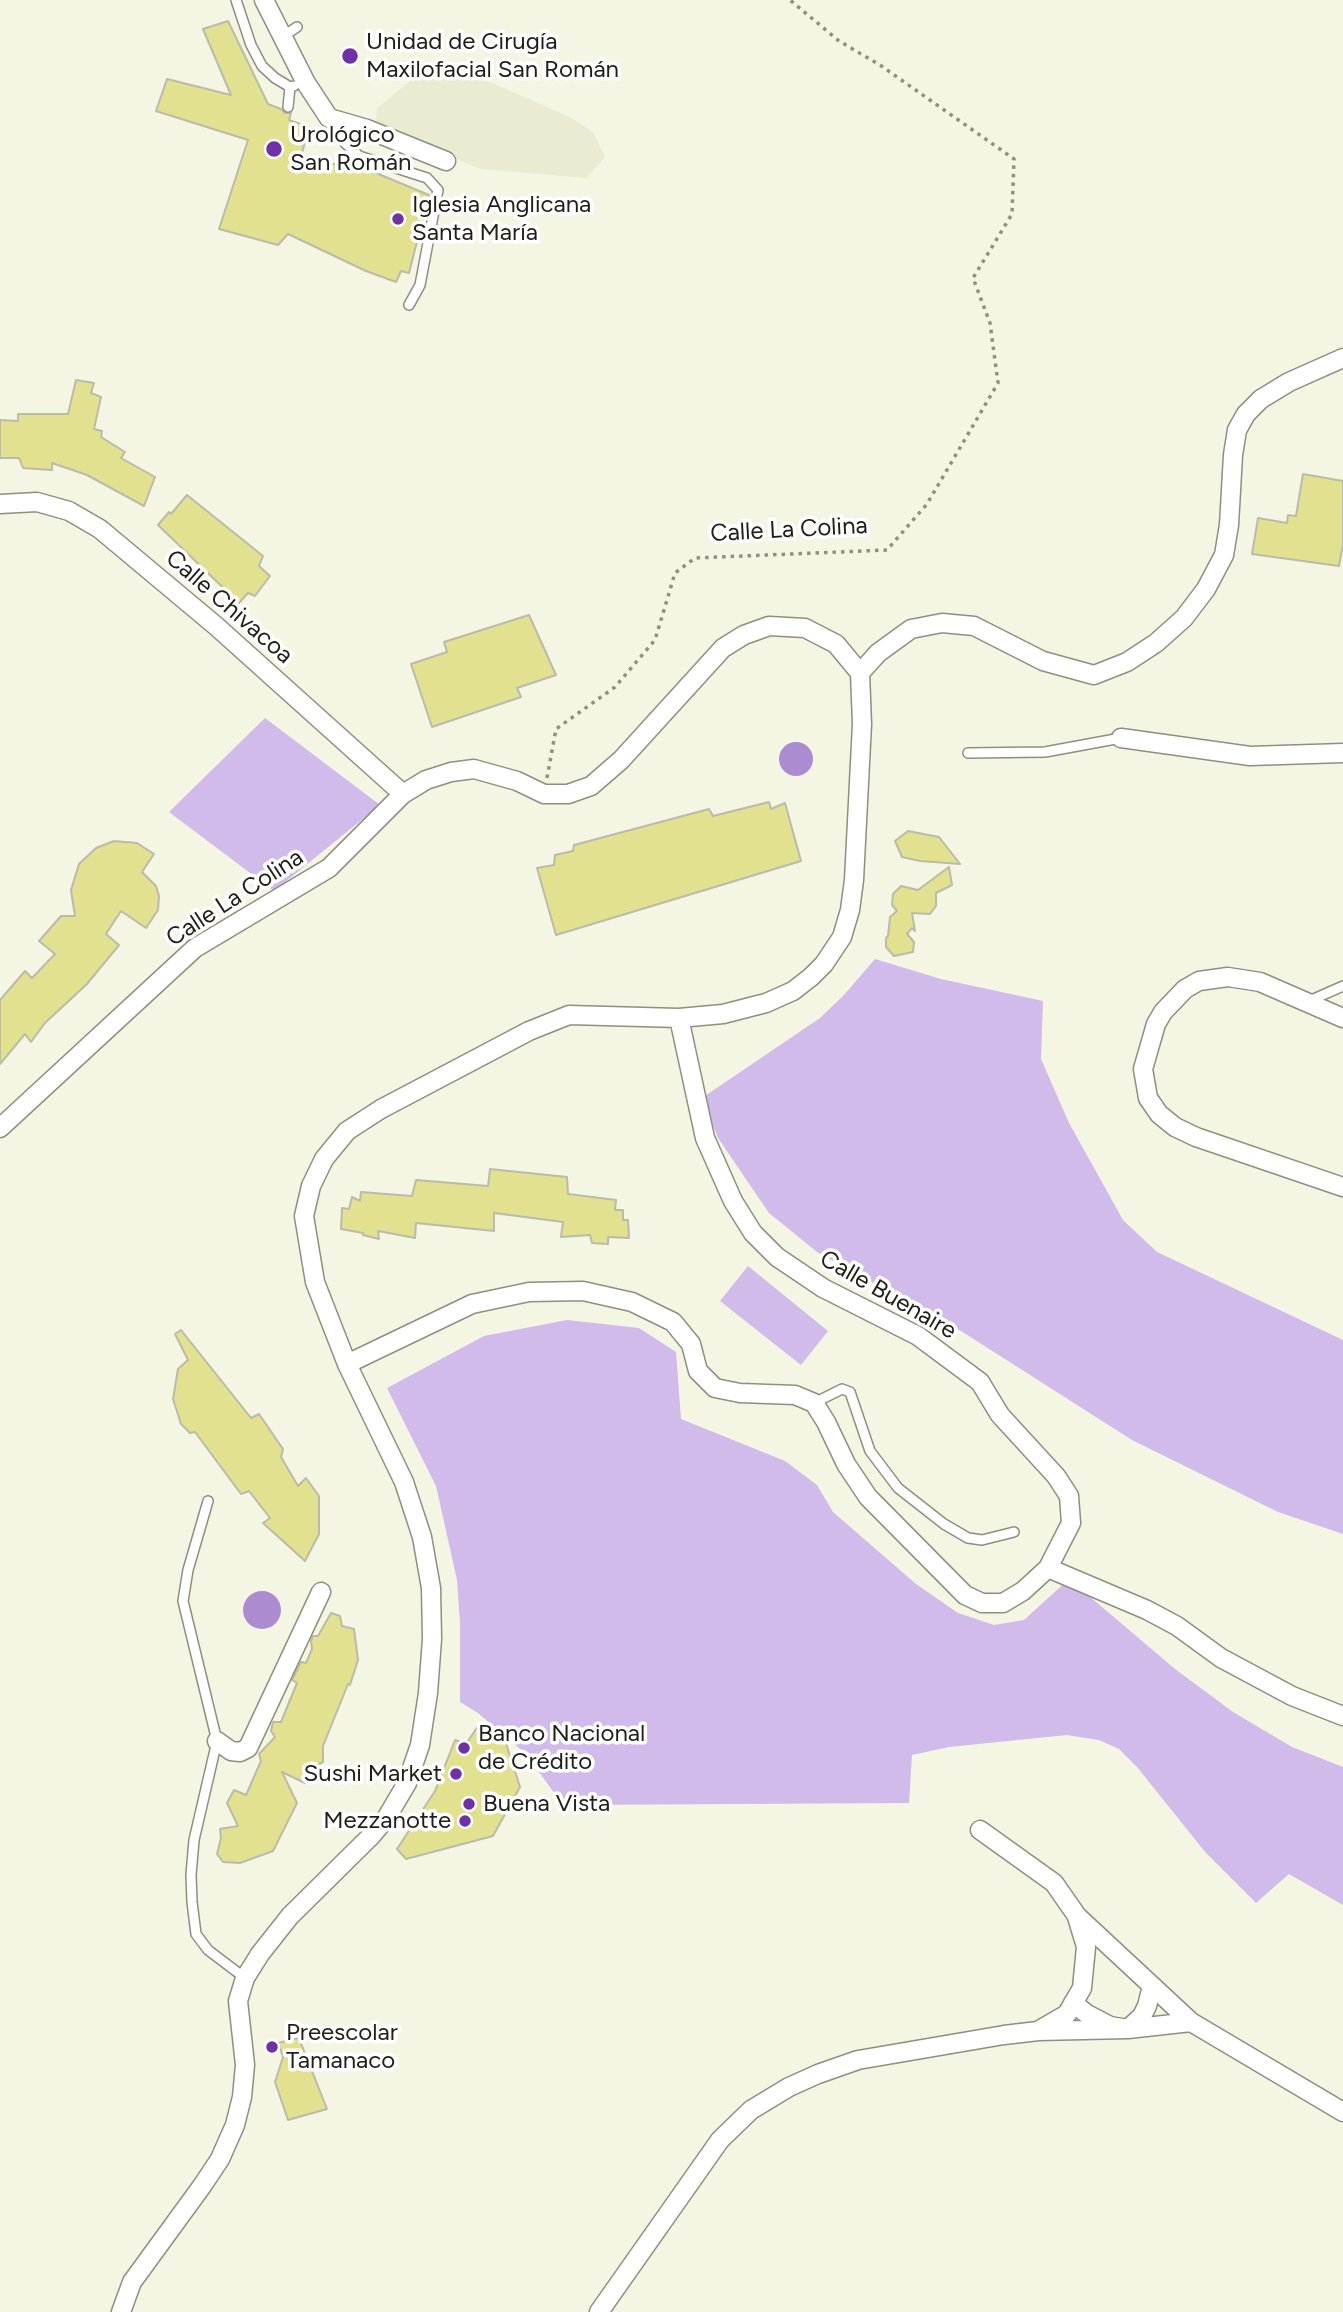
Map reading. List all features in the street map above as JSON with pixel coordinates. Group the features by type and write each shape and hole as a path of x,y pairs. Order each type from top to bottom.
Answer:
{"street":[{"path":"264,0 290,32 298,85 329,118 358,125 446,161"},
{"path":"860,673 878,653 911,629 942,623 974,626 1043,661 1094,674 1137,656 1184,618 1206,589 1224,555 1229,525 1233,455 1237,430 1246,414 1261,399 1289,382 1343,358"},
{"name":"Calle Chivacoa","path":"0,504 37,502 69,512 100,529 216,625 402,794"},
{"path":"121,2312 132,2282 220,2159 235,2125 242,2097 245,2065 238,2001 245,1978 290,1916 387,1817 407,1783 420,1745 432,1639 431,1588 422,1536 399,1471 347,1364 315,1282 304,1216 311,1186 324,1158 347,1131 440,1077 529,1031 569,1015 679,1018 723,1014 755,1006 793,991 824,964 842,937 850,910 854,880 862,724 860,673 836,644 805,628 769,626 744,635 723,648 621,760 591,786 568,794 544,794"},
{"path":"1121,738 1250,756 1343,753"},
{"name":"Calle La Colina","path":"0,1128 195,948 329,868 402,794 426,780 451,772 474,769 517,781 544,794"},
{"path":"1343,1018 1260,982 1228,977 1207,979 1185,989 1173,999 1156,1024 1143,1069 1149,1098 1158,1114 1175,1127 1196,1137 1343,1187"},
{"name":"Calle Buenaire","path":"679,1018 705,1138 733,1201 753,1233 777,1257 823,1288 918,1336 980,1382 1000,1415 1056,1476 1069,1496 1071,1523 1048,1568 1023,1591 1003,1603 982,1603 965,1595 868,1497 846,1464 814,1403"},
{"path":"347,1364 472,1304 529,1292 583,1292 632,1302 673,1322 691,1345 698,1371 715,1388 740,1393 794,1395 814,1403"},
{"path":"1048,1568 1147,1610 1177,1626 1221,1658 1292,1696 1343,1717"},
{"path":"217,1741 231,1751 240,1752 248,1748 321,1592"},
{"path":"980,1830 1054,1883 1077,1916 1191,2022 1343,2112"},
{"path":"1038,2031 1067,2014 1082,1988 1086,1947 1077,1916"},
{"path":"1128,2029 1142,2016 1152,1986"},
{"path":"1073,2003 1110,2026 1128,2029"},
{"path":"599,2312 720,2140 751,2110 789,2087 858,2060 1038,2031 1128,2029 1191,2022"}],"lane":[{"path":"236,0 251,45 262,66 275,78 298,85 288,107"},
{"path":"329,118 345,143 359,156 427,178 438,190 420,285 409,305"},
{"path":"968,753 1045,752 1121,738"},
{"path":"1307,1002 1343,986"},
{"path":"814,1403 842,1389 850,1392 870,1451 898,1488 944,1524 968,1538 982,1540 1014,1532"},
{"path":"208,1501 188,1570 183,1601 217,1741 194,1840 191,1875 196,1934 208,1950 245,1978"}],"path":[{"name":"Calle La Colina","path":"544,794 556,729 615,687 655,640 675,573 695,558 887,550 927,504 998,383 990,323 973,278 1012,214 1014,159 880,65 839,41 790,0"}],"shaded area":[{"path":"448,64 570,117 593,132 605,157 586,178 481,169 376,126 377,108 426,68"},
{"path":"265,718 380,805 274,891 169,812"},
{"path":"796,742 808,747 813,759 808,771 796,776 784,771 779,759 784,747"},
{"path":"875,959 941,979 1043,1001 1041,1059 1069,1123 1123,1220 1157,1252 1343,1340 1343,1534 1278,1512 1132,1440 961,1331 817,1252 769,1213 718,1138 702,1098 820,1018"},
{"path":"748,1266 828,1331 801,1365 720,1301"},
{"path":"567,1320 639,1328 676,1352 681,1419 785,1461 817,1485 833,1512 916,1584 958,1613 994,1625 1024,1620 1069,1579 1175,1669 1233,1712 1292,1747 1343,1767 1343,1905 1289,1874 1256,1903 1206,1853 1137,1767 1119,1749 1099,1740 1067,1735 949,1747 912,1755 909,1803 563,1805 526,1754 478,1713 460,1702 457,1580 436,1486 387,1388 484,1336"},
{"path":"262,1591 275,1597 281,1610 275,1623 262,1629 249,1623 243,1610 249,1597"}],"building":[{"name":"Urológico San Román","path":"228,21 268,104 285,113 291,113 289,120 309,127 301,157 376,173 429,195 409,273 401,271 396,282 366,271 288,234 278,245 219,229 248,140 156,111 167,79 231,95 203,29"},
{"path":"76,380 94,383 91,393 101,397 94,429 102,431 101,437 125,452 121,458 155,477 144,506 87,475 52,463 52,470 23,468 19,458 0,458 0,420 18,421 18,414 68,414"},
{"path":"1303,474 1343,481 1343,544 1339,566 1252,554 1258,518 1287,523 1288,515 1296,516"},
{"path":"187,495 263,556 259,566 270,576 255,596 248,593 239,603 158,525"},
{"path":"529,615 556,675 517,688 521,697 432,727 411,664 447,652 444,642"},
{"path":"769,802 771,809 785,803 801,861 556,935 537,868 554,865 555,855 573,851 574,845 709,809 713,816"},
{"path":"908,831 939,837 960,864 902,857 895,841"},
{"path":"114,841 137,843 154,854 142,872 156,886 159,896 158,910 146,928 121,911 106,934 119,945 87,984 45,1023 31,1042 25,1034 0,1064 0,1000 25,971 32,978 55,954 39,941 61,916 75,916 71,890 79,864 96,848"},
{"path":"949,867 952,885 936,893 936,906 930,914 912,913 915,931 912,928 907,934 914,942 913,952 894,956 886,947 890,917 897,911 892,905 893,894 901,886 918,890"},
{"path":"490,1169 567,1177 568,1194 616,1200 615,1210 623,1210 623,1220 628,1220 629,1238 608,1237 608,1244 592,1243 590,1235 561,1237 563,1222 494,1213 494,1231 416,1223 415,1238 378,1231 379,1239 341,1229 342,1208 349,1209 352,1197 360,1201 361,1192 412,1196 416,1180 488,1186"},
{"path":"181,1330 251,1418 259,1414 283,1449 281,1457 298,1486 306,1478 319,1496 319,1534 305,1561 263,1523 270,1518 249,1491 241,1494 195,1432 190,1433 181,1424 173,1399 178,1369 188,1360 175,1334"},
{"path":"331,1613 340,1616 342,1626 354,1629 358,1660 323,1746 323,1762 312,1768 305,1783 282,1772 297,1803 273,1851 240,1863 223,1862 217,1854 220,1829 238,1826 227,1803 234,1790 246,1795 261,1761 259,1754 275,1737 271,1731 273,1722 281,1722 297,1683 292,1680 301,1662 306,1663 312,1649 313,1636 318,1636"},
{"name":"Buena Vista","path":"478,1726 504,1737 520,1787 493,1836 406,1859 397,1849 435,1791 455,1740 466,1744"},
{"path":"299,2038 327,2109 288,2120 275,2082 283,2057 278,2043"}],"place":[{"name":"Unidad de Cirugía Maxilofacial San Román","path":"350,56"},
{"name":"Urológico San Román","path":"274,149"},
{"name":"Iglesia Anglicana Santa María","path":"398,219"},
{"name":"Banco Nacional de Crédito","path":"464,1748"},
{"name":"Sushi Market","path":"456,1774"},
{"name":"Buena Vista","path":"469,1804"},
{"name":"Mezzanotte","path":"465,1821"},
{"name":"Preescolar Tamanaco","path":"272,2047"}]}
